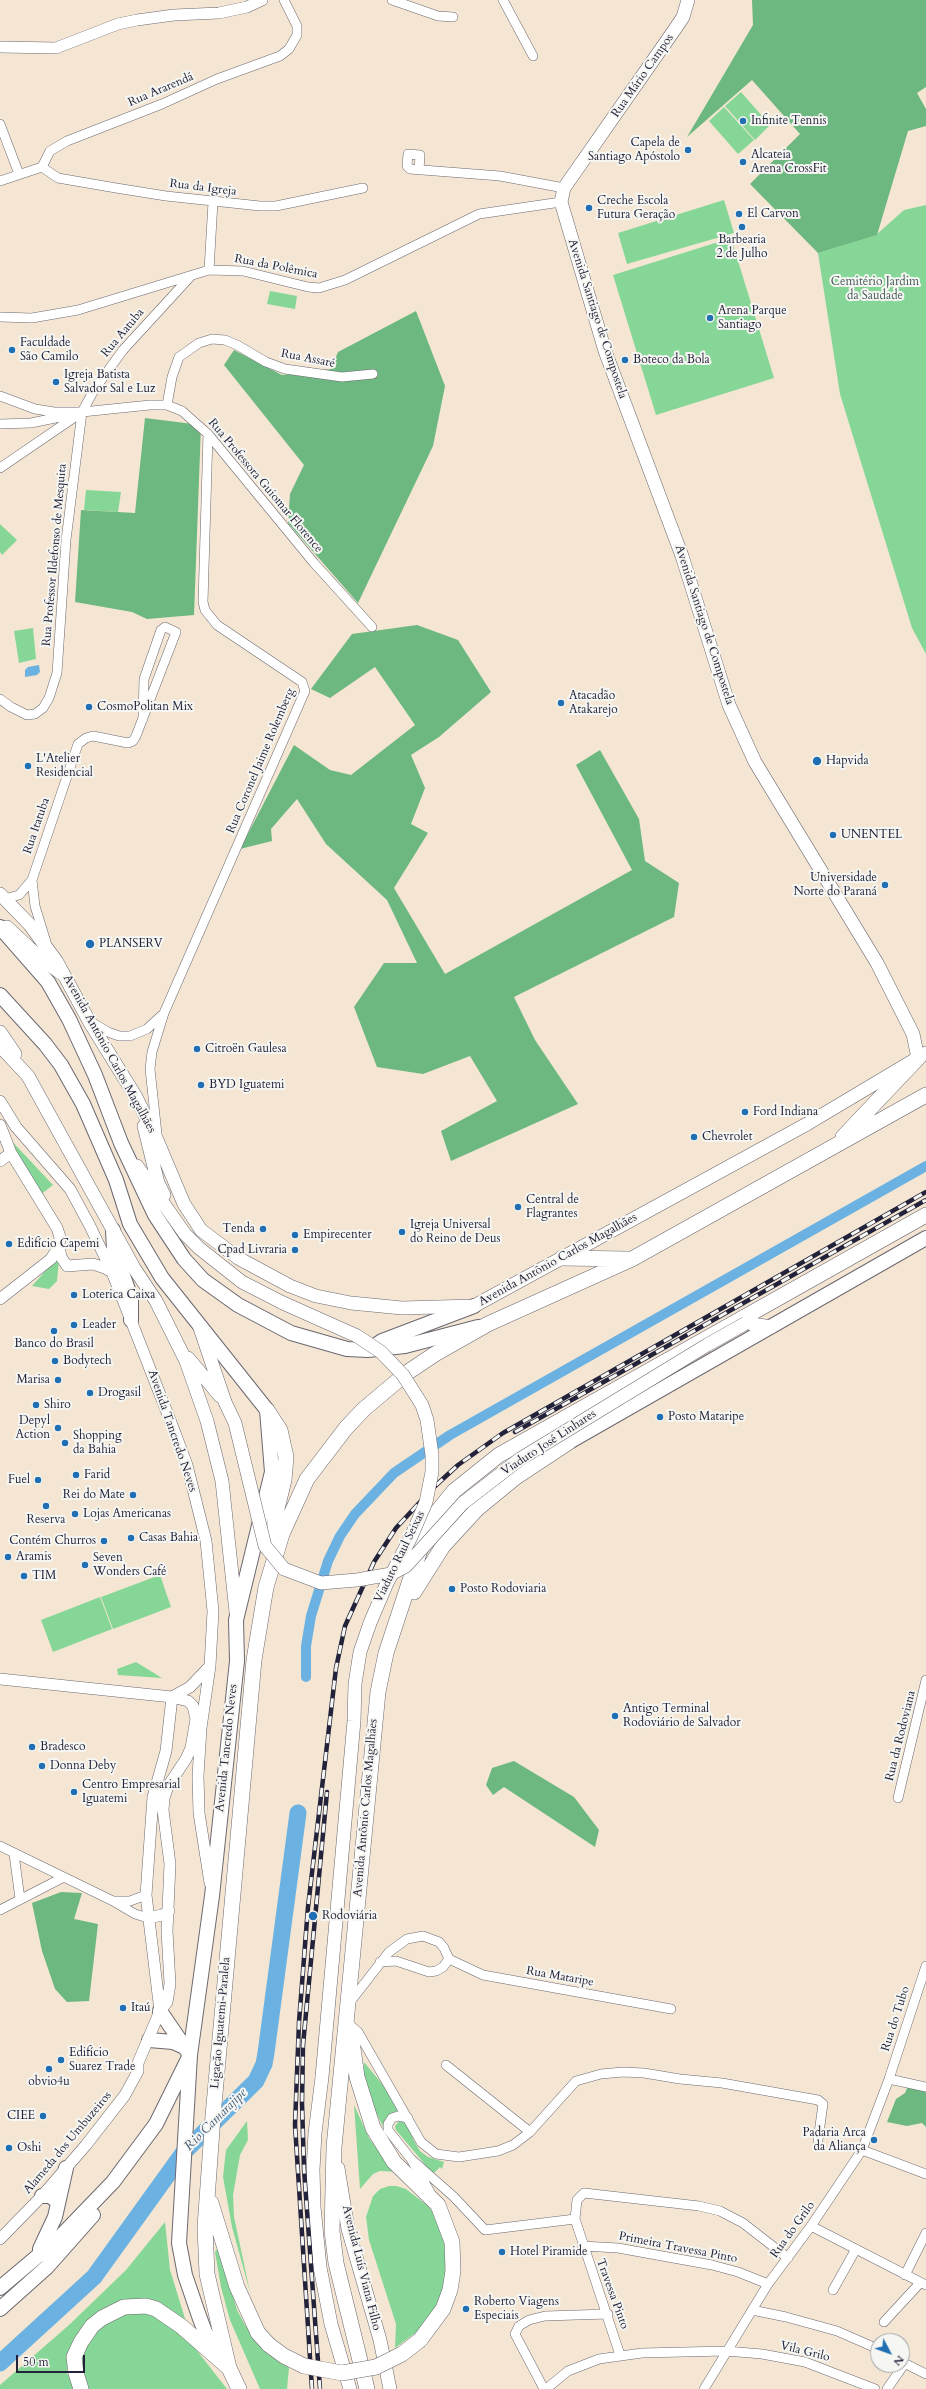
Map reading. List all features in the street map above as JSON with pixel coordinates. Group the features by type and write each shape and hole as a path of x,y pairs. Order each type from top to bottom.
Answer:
{"highway":[{"path":"826,1152 922,1056"},
{"name":"Avenida Antônio Carlos Magalhães","path":"488,1324 632,1259 926,1095"},
{"name":"Avenida Antônio Carlos Magalhães","path":"366,2385 336,2263 332,2231 334,2147 370,1792 373,1724 382,1671 425,1535 437,1512 454,1491 499,1455 766,1303 926,1215"},
{"path":"562,1258 632,1259"},
{"name":"Avenida Tancredo Neves","path":"239,1820 254,1660 266,1587 282,1534 304,1485 346,1428 369,1405 408,1372 488,1324"},
{"path":"266,1410 280,1430 286,1457 284,1480 275,1517 272,1566"},
{"name":"Avenida Antônio Carlos Magalhães","path":"392,1638 430,1564 459,1527 477,1509 516,1477 569,1442"},
{"name":"Ligação Iguatemi-Paralela","path":"239,1820 205,2227 207,2274 229,2368 239,2389"},
{"path":"209,2188 237,2287 258,2333 269,2345 284,2356 304,2366 342,2373 376,2367 402,2354 420,2340 443,2309 450,2290 453,2271 452,2242 439,2208 394,2162 379,2140 367,2116 357,2077 348,2005"},
{"path":"81,2389 76,2373 74,2357 81,2342 92,2326 102,2318 124,2307 146,2306 156,2309 181,2326 229,2368"}],"main road":[{"name":"Rua Mário Campos","path":"564,188 675,30 683,17 688,0"},
{"name":"Avenida Santiago de Compostela","path":"564,188 561,202 604,351 682,556 716,668 740,731 762,775 877,963 913,1034 922,1056"},
{"name":"Avenida Antônio Carlos Magalhães","path":"2,897 48,948 67,978 89,1021 136,1097 158,1140 184,1204 201,1230 221,1246 270,1276 316,1296 351,1303 402,1308 474,1306 807,1124 922,1056"},
{"path":"0,921 44,961 67,978"},
{"name":"Avenida Antônio Carlos Magalhães","path":"0,927 48,982 69,1019 95,1075 121,1143 155,1215 184,1259 203,1280 238,1305 291,1333 347,1349 368,1350 405,1346 488,1324"},
{"path":"0,996 57,1060 92,1122 116,1180 130,1224 162,1278 266,1410 272,1472 236,1620"},
{"path":"0,1032 28,1076 113,1230 114,1250 131,1298 131,1320"},
{"name":"Avenida Santiago de Compostela","path":"913,1034 926,1045"},
{"path":"0,1046 28,1076"},
{"path":"136,1097 158,1183 171,1216"},
{"name":"Avenida Antônio Carlos Magalhães","path":"121,1143 185,1234 217,1264 246,1284 283,1303"},
{"name":"Avenida Tancredo Neves","path":"0,2288 85,2213 113,2182 156,2124 187,2051 212,1896 237,1661 236,1620 227,1510 221,1473 208,1421 179,1347 156,1301 113,1230"},
{"name":"Avenida Antônio Carlos Magalhães","path":"569,1442 890,1260 926,1238"},
{"name":"Viaduto Raul Seixas","path":"283,1303 357,1336 381,1352 403,1375 422,1405 427,1420 432,1455 432,1472 426,1502 411,1537 387,1583 370,1623 360,1652 355,1684 354,1722 322,2077 315,2133 314,2207 325,2296 350,2389"},
{"name":"Viaduto José Linhares","path":"225,1402 235,1423 265,1546 284,1569 321,1583 357,1580 391,1574 406,1566 463,1503 520,1459 707,1345 746,1323 766,1303"},
{"path":"368,1350 382,1341 474,1306"},
{"path":"746,1323 771,1327"},
{"path":"200,1327 225,1402"},
{"path":"179,1347 225,1402"},
{"path":"160,2011 187,2051 189,2077 181,2189 179,2243 185,2275 205,2332 229,2368"},
{"path":"149,2040 172,2042 187,2051"},
{"name":"Avenida Luís Viana Filho","path":"334,2147 348,2229 380,2340 390,2389"},
{"path":"34,2259 49,2233 66,2168"},
{"path":"0,2309 47,2267 81,2230 99,2208 113,2182"},
{"path":"42,2196 50,2196 58,2202"}],"street":[{"path":"0,47 56,48 118,24 174,15 219,14 247,7 262,0"},
{"name":"Rua Ararendá","path":"42,167 50,151 67,141 162,104 229,74 280,56 289,49 297,35 297,26 284,0"},
{"path":"392,0 438,16 453,17"},
{"path":"503,0 533,56"},
{"path":"0,124 20,174"},
{"path":"0,181 42,167"},
{"name":"Rua da Igreja","path":"42,167 58,178 166,196 213,202 276,206 363,188"},
{"path":"419,170 500,176 564,188"},
{"path":"209,270 213,202"},
{"name":"Rua da Polêmica","path":"0,317 32,318 58,314 209,270 243,271 308,288 319,288 345,280 479,214 561,202"},
{"name":"Rua Aatuba","path":"82,412 94,390 123,350 191,276"},
{"name":"Rua Assaré","path":"167,406 172,378 179,357 199,343 212,339 225,340 237,345 266,362 284,369 342,377 373,374"},
{"name":"Rua Professora Guiomar Florence","path":"0,396 41,410 54,412 82,412 150,404 167,406 182,411 208,434 314,563 372,628"},
{"path":"0,424 31,423 82,412"},
{"path":"0,468 82,412"},
{"name":"Rua Professor Ildefonso de Mesquita","path":"0,699 19,712 35,714 43,708 53,687 58,657 68,524 82,412"},
{"name":"Rua Coronel Jaime Rolemberg","path":"158,1140 150,1069 152,1052 164,1013 305,691 302,682 217,625 205,610 208,434"},
{"name":"Rua Itatuba","path":"2,897 20,895 32,880 78,744 86,738 93,736 128,743 133,741 143,719 176,632 165,627 161,630 144,679 143,719"},
{"name":"Rua Itatuba","path":"32,880 35,906 48,948"},
{"name":"Rua Coronel Jaime Rolemberg","path":"89,1021 108,1032 130,1036 147,1030 164,1013"},
{"name":"Avenida Tancredo Neves","path":"0,1101 16,1127 78,1201 112,1272 131,1320 186,1465 200,1516 206,1541 213,1611 210,1666 201,1728 198,1776 199,1813 212,1896"},
{"path":"0,1125 11,1153 57,1228 61,1257 67,1266 93,1264 112,1272"},
{"path":"0,1161 11,1153"},
{"path":"0,1299 45,1265 55,1255 59,1246"},
{"path":"890,1260 926,1246"},
{"path":"172,1697 190,1687 210,1666"},
{"path":"0,1679 172,1697 188,1701 193,1706 196,1719 190,1748 186,1759 168,1786 164,1798 163,1810 170,1864 169,1911 162,1915 148,1918 135,1914 113,1901 0,1846"},
{"name":"Rua da Rodoviana","path":"898,1798 926,1683"},
{"path":"148,1918 146,1895 153,1797 166,1751 172,1697"},
{"path":"14,1854 20,1899"},
{"path":"0,1910 64,1877"},
{"path":"113,1901 130,1901 146,1895"},
{"name":"Alameda dos Umbuzeiros","path":"0,2239 42,2196 107,2120 125,2096 138,2071 138,2063 160,2011 167,2002 170,1984 167,1931 169,1911"},
{"name":"Alameda dos Umbuzeiros","path":"148,1918 160,2011"},
{"path":"348,2005 380,1962 398,1945 415,1937 427,1937 439,1942 450,1959 436,1971 429,1972 396,1961 380,1962"},
{"name":"Rua Mataripe","path":"450,1959 483,1975 670,2009"},
{"name":"Rua do Tubo","path":"889,2079 926,1966"},
{"path":"350,2024 358,2032 367,2051 425,2148 436,2154 459,2157 498,2151 513,2145 530,2132 576,2081 602,2074 644,2073 818,2100 823,2104 818,2140"},
{"path":"446,2065 530,2132"},
{"path":"889,2079 926,2087"},
{"name":"Rua do Grilo","path":"704,2389 768,2284 811,2226 862,2150 889,2079"},
{"path":"408,2118 395,2116 388,2124 392,2136 422,2177 439,2208"},
{"path":"862,2150 926,2174"},
{"path":"410,2159 455,2198 485,2230 574,2219"},
{"path":"394,2162 422,2177 455,2198"},
{"name":"Travessa Pinto","path":"620,2355 608,2314 582,2246 574,2219 577,2200 584,2193 698,2206 731,2215 788,2258"},
{"path":"439,2208 444,2196 455,2198"},
{"path":"811,2226 923,2284 884,2322"},
{"path":"905,2275 926,2233"},
{"name":"Primeira Travessa Pinto","path":"582,2246 618,2248 712,2265 738,2272 768,2284"},
{"path":"833,2290 856,2249"},
{"path":"752,2310 780,2315 837,2331 870,2345"},
{"path":"545,2389 515,2334 518,2326 529,2320 545,2316 608,2314"},
{"name":"Vila Grilo","path":"545,2389 568,2371 583,2364 620,2355 726,2351 762,2354 805,2362 875,2389"},
{"path":"910,2366 926,2374"},
{"path":"887,2389 897,2373"}],"green space":[{"path":"752,0 926,0 926,87 917,93 926,109 926,126 908,131 877,235 818,253 750,184 800,134 752,80 687,137 753,25"},
{"path":"741,92 770,125 755,140 725,106"},
{"path":"724,107 754,140 738,154 709,121"},
{"path":"724,200 734,233 627,264 618,233"},
{"name":"Cemitério Jardim da Saudade","path":"926,205 926,654 912,628 840,394 818,253 876,235 904,210"},
{"path":"731,238 774,378 656,415 613,275"},
{"path":"270,291 297,296 295,309 267,304"},
{"path":"416,311 445,386 433,446 358,603 288,523 290,494 304,465 224,365 234,350 282,375 331,369 338,352"},
{"path":"145,418 201,425 194,615 147,619 132,612 75,602 81,510 135,513"},
{"path":"86,490 121,492 118,512 84,510"},
{"path":"0,524 17,540 2,555 0,552"},
{"path":"417,625 458,640 491,692 439,737 411,755 425,788 411,824 428,833 394,888 445,974 632,870 576,765 600,750 639,819 645,861 679,883 674,917 514,997 535,1040 578,1104 451,1161 441,1131 497,1101 470,1056 423,1074 377,1067 354,1007 384,963 417,963 387,900 326,844 297,799 271,829 272,841 240,849 294,745 330,770 351,775 415,725 375,667 330,698 311,689 352,634"},
{"path":"33,628 36,659 19,663 14,631"},
{"path":"6,1135 53,1185 40,1195"},
{"path":"56,1259 59,1261 57,1281 49,1289 32,1286"},
{"path":"160,1575 171,1607 113,1629 101,1597"},
{"path":"100,1597 112,1629 53,1652 41,1620"},
{"path":"136,1662 162,1678 118,1675 117,1669"},
{"path":"514,1761 574,1797 599,1830 595,1847 504,1787 493,1795 486,1785 492,1768"},
{"path":"61,1892 82,1893 74,1919 98,1924 89,2001 67,2002 55,1989 42,1951 32,1903"},
{"path":"364,2062 383,2085 399,2110 388,2115 383,2127 367,2093 364,2079"},
{"path":"908,2086 926,2089 926,2127 922,2123 907,2126 887,2122 896,2099 905,2093"},
{"path":"354,2105 369,2138 382,2156 399,2172 380,2171 373,2174 360,2189"},
{"path":"247,2121 248,2140 240,2155 233,2195 234,2217 250,2292 232,2227 223,2177 226,2150"},
{"path":"399,2121 407,2123 414,2141 420,2151 428,2157 444,2162 442,2169 440,2167 433,2174 396,2130 395,2126"},
{"path":"389,2186 396,2186 406,2189 428,2206 436,2217 448,2251 444,2287 434,2311 418,2331 395,2348 396,2324 369,2240 366,2217 373,2196 380,2189"},
{"path":"165,2222 170,2270 187,2325 161,2306 90,2319 77,2335 68,2353 67,2373 75,2389 0,2389 0,2385 69,2325 126,2270"},
{"path":"217,2249 220,2251 237,2310 245,2325 259,2343 289,2368 287,2389 260,2389 230,2320 221,2287 215,2252"},
{"path":"143,2312 161,2318 187,2338 227,2389 89,2389 82,2377 79,2361 86,2344 100,2327 119,2313"}],"water":[{"path":"39,665 40,672 37,675 25,677 25,670 28,667"}],"waterway":[{"path":"306,1677 306,1646 311,1616 328,1561 340,1536 355,1514 394,1473 450,1435 926,1166"},
{"name":"Rio Camarajipe","path":"0,2363 94,2277 184,2152 256,2081 264,2064 266,2053 298,1813"}],"railway":[{"path":"312,2389 295,2125 299,2022 308,1907 336,1668 345,1626 374,1562 396,1528 433,1488 458,1465 503,1433 926,1192"},
{"path":"515,1432 926,1200"},
{"path":"320,2389 304,2169 302,2103 303,2045 327,1792"}],"place":[{"name":"Infinite Tennis","path":"743,121"},
{"name":"Capela de Santiago Apóstolo","path":"688,150"},
{"name":"Alcateia Arena CrossFit","path":"743,162"},
{"name":"Creche Escola Futura Geração","path":"589,208"},
{"name":"El Carvon","path":"739,214"},
{"name":"Barbearia 2 de Julho","path":"742,227"},
{"name":"Arena Parque Santiago","path":"710,318"},
{"name":"Faculdade São Camilo","path":"12,350"},
{"name":"Boteco da Bola","path":"625,360"},
{"name":"Igreja Batista Salvador Sal e Luz","path":"56,382"},
{"name":"Atacadão Atakarejo","path":"561,703"},
{"name":"CosmoPolitan Mix","path":"89,707"},
{"name":"Hapvida","path":"817,761"},
{"name":"L'Atelier Residencial","path":"28,766"},
{"name":"UNENTEL","path":"833,835"},
{"name":"Universidade Norte do Paraná","path":"885,885"},
{"name":"PLANSERV","path":"90,944"},
{"name":"Citroën Gaulesa","path":"197,1049"},
{"name":"BYD Iguatemi","path":"201,1085"},
{"name":"Ford Indiana","path":"745,1112"},
{"name":"Chevrolet","path":"694,1137"},
{"name":"Central de Flagrantes","path":"518,1207"},
{"name":"Tenda","path":"263,1229"},
{"name":"Igreja Universal do Reino de Deus","path":"402,1232"},
{"name":"Empirecenter","path":"295,1235"},
{"name":"Edifício Capemi","path":"9,1244"},
{"name":"Cpad Livraria","path":"295,1250"},
{"name":"Loterica Caixa","path":"74,1295"},
{"name":"Leader","path":"74,1325"},
{"name":"Banco do Brasil","path":"54,1331"},
{"name":"Bodytech","path":"55,1361"},
{"name":"Marisa","path":"58,1380"},
{"name":"Drogasil","path":"90,1393"},
{"name":"Shiro","path":"36,1405"},
{"name":"Posto Mataripe","path":"660,1417"},
{"name":"Depyl Action","path":"58,1428"},
{"name":"Shopping da Bahia","path":"65,1443"},
{"name":"Farid","path":"76,1475"},
{"name":"Fuel","path":"38,1480"},
{"name":"Rei do Mate","path":"133,1495"},
{"name":"Reserva","path":"46,1506"},
{"name":"Lojas Americanas","path":"75,1514"},
{"name":"Casas Bahia","path":"131,1538"},
{"name":"Contém Churros","path":"104,1541"},
{"name":"Aramis","path":"8,1557"},
{"name":"Seven Wonders Café","path":"85,1565"},
{"name":"TIM","path":"24,1576"},
{"name":"Posto Rodoviaria","path":"452,1589"},
{"name":"Antigo Terminal Rodoviário de Salvador","path":"615,1716"},
{"name":"Bradesco","path":"32,1747"},
{"name":"Donna Deby","path":"42,1766"},
{"name":"Centro Empresarial Iguatemi","path":"74,1792"},
{"name":"Rodoviária","path":"313,1916"},
{"name":"Itaú","path":"123,2008"},
{"name":"Edifício Suarez Trade","path":"61,2060"},
{"name":"obvio4u","path":"49,2069"},
{"name":"CIEE","path":"43,2116"},
{"name":"Padaria Arca da Aliança","path":"874,2140"},
{"name":"Oshi","path":"9,2148"},
{"name":"Hotel Piramide","path":"502,2252"},
{"name":"Roberto Viagens Especiais","path":"466,2309"}]}
